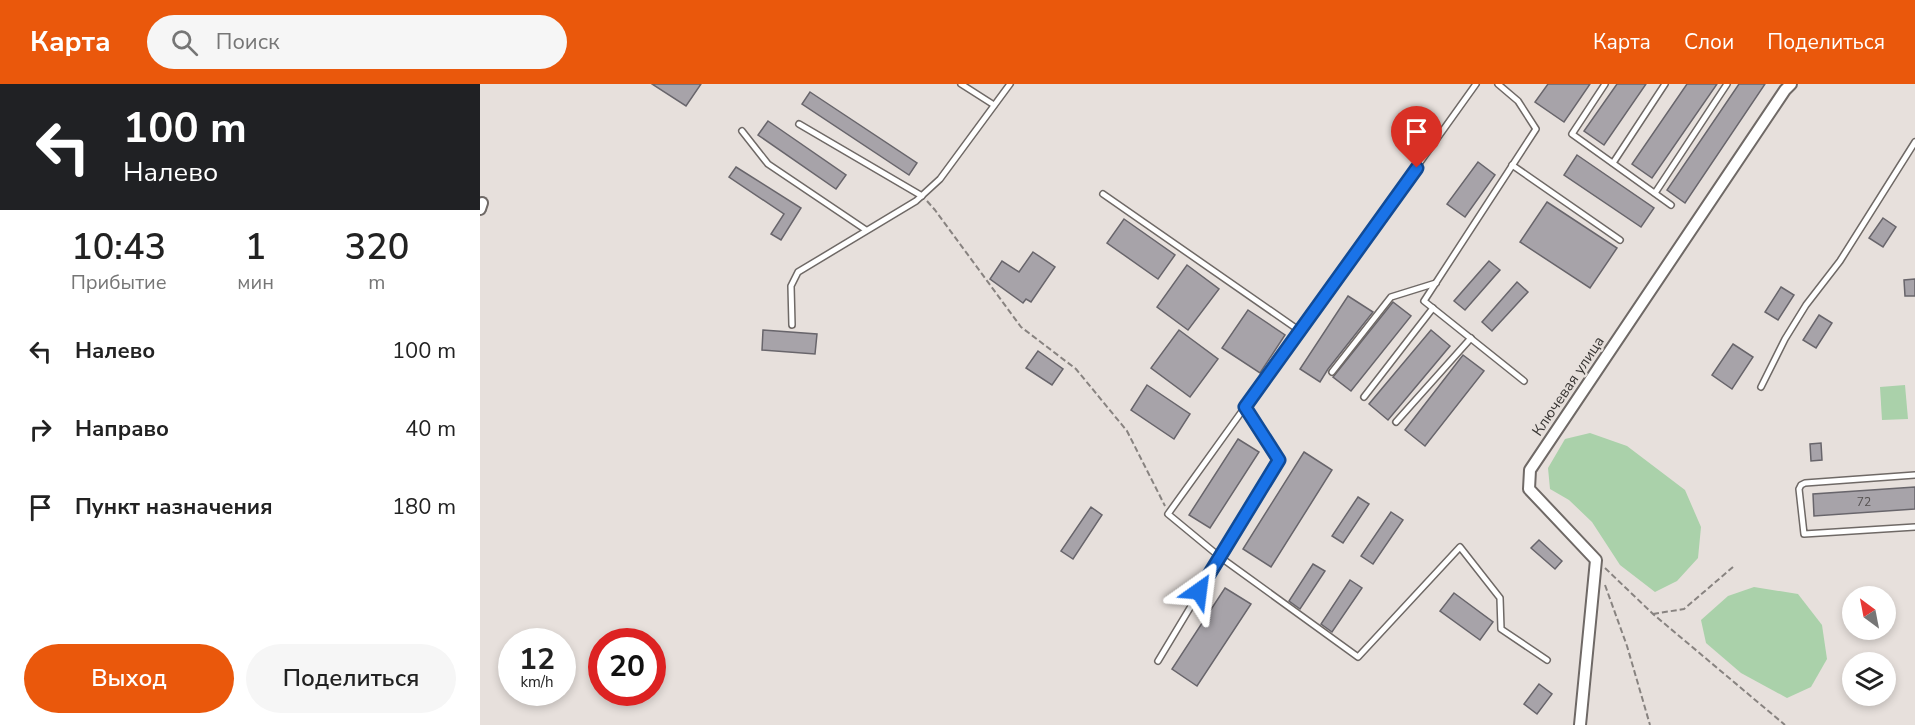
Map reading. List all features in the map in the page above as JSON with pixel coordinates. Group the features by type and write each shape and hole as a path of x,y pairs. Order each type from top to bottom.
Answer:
{"street":[{"name":"Ключевая улица","path":"1596,560 1529,489 1530,470 1778,99 1791,84"},
{"path":"1580,725 1596,560"}],"lane":[{"path":"961,84 994,105"},
{"path":"792,325 791,286 798,272 921,196 940,179 1010,84"},
{"path":"1476,84 1168,514 1220,557 1358,657 1460,547 1500,598 1501,629 1547,660"},
{"path":"1498,84 1518,101 1536,129 1424,301 1524,381"},
{"path":"1605,84 1572,134 1671,205"},
{"path":"1613,163 1665,84"},
{"path":"1655,193 1727,84"},
{"path":"799,124 921,196"},
{"path":"742,131 768,164 866,230"},
{"path":"1761,387 1785,339 1806,305 1840,261 1915,142"},
{"path":"1512,165 1620,240"},
{"path":"1103,194 1300,331"},
{"path":"1332,372 1391,297 1436,283"},
{"path":"1364,397 1433,308"},
{"path":"1396,422 1471,338"},
{"path":"1158,660 1279,460 1245,407"},
{"path":"1915,475 1805,483 1799,489 1804,534 1915,527"}],"path":[{"path":"921,196 935,210 1021,327 1076,369 1127,431 1168,514"},
{"path":"1596,560 1653,614 1785,725"},
{"path":"1653,614 1684,609 1733,567"},
{"path":"1604,581 1627,646 1650,725"}],"green space":[{"path":"1905,385 1908,419 1882,420 1880,387"},
{"path":"1590,433 1627,446 1685,490 1701,527 1698,558 1677,581 1655,592 1620,565 1592,522 1569,500 1550,489 1548,468 1565,439"},
{"path":"1754,587 1798,594 1822,625 1827,659 1811,687 1787,698 1741,673 1706,643 1701,620 1728,596"}],"building":[{"path":"652,84 701,84 686,106"},
{"path":"1548,84 1590,84 1564,122 1535,102"},
{"path":"1617,84 1646,84 1604,145 1584,131"},
{"path":"1687,84 1717,84 1652,178 1632,164"},
{"path":"1739,84 1765,84 1685,203 1667,190"},
{"path":"810,92 917,163 909,175 802,104"},
{"path":"768,121 846,175 836,189 758,135"},
{"path":"1577,155 1654,208 1641,227 1564,175"},
{"path":"1478,162 1495,175 1465,217 1447,204"},
{"path":"736,167 801,208 781,240 771,234 784,214 729,177"},
{"path":"1547,202 1617,248 1590,288 1520,242"},
{"path":"1883,218 1896,227 1883,247 1869,238"},
{"path":"1124,219 1175,255 1158,279 1107,243"},
{"path":"1033,252 1055,267 1031,302 1026,299 1023,303 990,279 1002,261 1019,272"},
{"path":"1489,261 1500,270 1465,310 1454,301"},
{"path":"1187,265 1219,289 1188,330 1157,307"},
{"path":"1915,279 1915,296 1905,296 1904,280"},
{"path":"1517,282 1528,292 1492,331 1482,322"},
{"path":"1781,287 1794,295 1778,320 1765,312"},
{"path":"1348,296 1373,312 1320,382 1300,369"},
{"path":"1393,302 1411,316 1351,391 1333,377"},
{"path":"1248,310 1285,335 1260,373 1222,348"},
{"path":"1819,315 1832,323 1816,348 1803,340"},
{"path":"763,330 817,334 815,354 762,350"},
{"path":"1179,330 1218,359 1190,397 1151,368"},
{"path":"1431,330 1450,346 1388,420 1369,404"},
{"path":"1733,344 1753,357 1732,389 1712,375"},
{"path":"1038,351 1063,369 1052,385 1026,368"},
{"path":"1463,355 1484,371 1425,446 1405,430"},
{"path":"1147,385 1190,414 1174,439 1131,410"},
{"path":"1238,439 1259,452 1210,528 1189,515"},
{"path":"1821,443 1822,460 1811,461 1810,444"},
{"path":"1304,452 1332,470 1271,567 1243,549"},
{"path":"1915,487 1915,509 1814,516 1813,494"},
{"path":"1358,497 1369,504 1343,543 1332,536"},
{"path":"1091,507 1102,515 1073,559 1061,551"},
{"path":"1391,512 1403,520 1373,564 1361,556"},
{"path":"1539,540 1562,561 1555,569 1531,548"},
{"path":"1313,564 1325,571 1300,609 1289,601"},
{"path":"1350,580 1362,588 1332,632 1321,624"},
{"path":"1225,588 1251,604 1197,686 1172,669"},
{"path":"1454,593 1493,622 1480,640 1440,611"},
{"path":"1539,684 1552,694 1537,714 1524,704"}],"route":[{"path":"1199,591 1279,460 1245,407 1417,168"}]}
